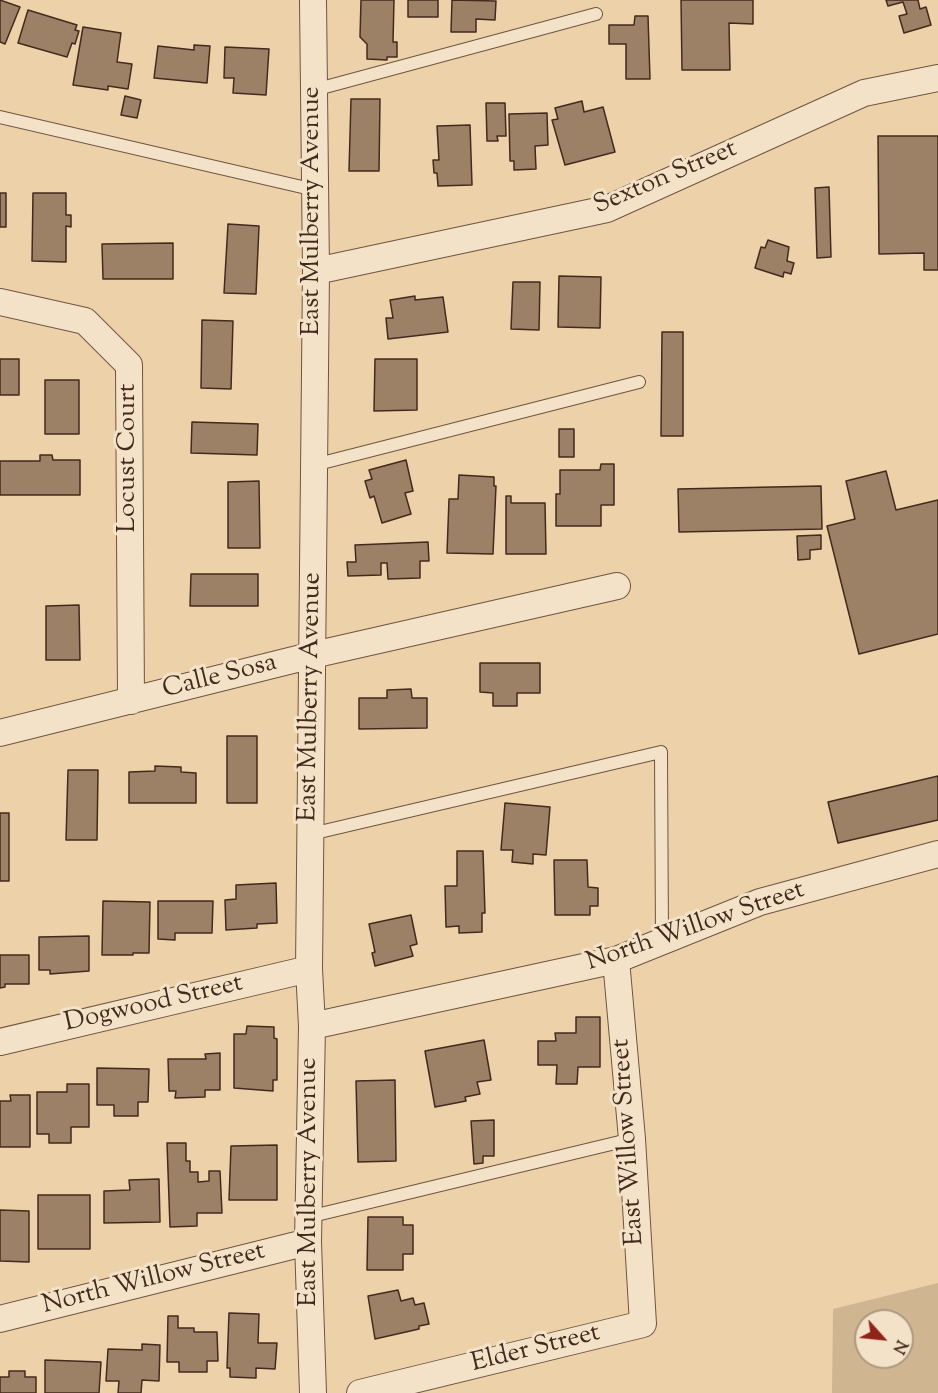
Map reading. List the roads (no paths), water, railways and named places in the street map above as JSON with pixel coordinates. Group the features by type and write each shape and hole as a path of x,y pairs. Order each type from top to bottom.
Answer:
{"street":[{"name":"East Mulberry Avenue","path":"313,0 316,271 309,969 312,1026 308,1217 313,1393"},
{"name":"Sexton Street","path":"316,271 607,208 864,93 938,78"},
{"name":"Locust Court","path":"0,302 85,321 129,365 130,701"},
{"name":"Calle Sosa","path":"0,733 313,655 617,586"},
{"name":"North Willow Street","path":"312,1026 616,960 760,902 938,854"},
{"name":"East Willow Street","path":"616,960 632,1139 643,1324"},
{"name":"Dogwood Street","path":"0,1042 309,969"},
{"name":"North Willow Street","path":"0,1319 308,1242"},
{"name":"Elder Street","path":"360,1393 643,1324"}],"lane":[{"path":"314,90 596,14"},
{"path":"0,117 315,190"},
{"path":"315,465 639,382"},
{"path":"311,834 661,752 662,941"},
{"path":"308,1217 632,1139"}]}
